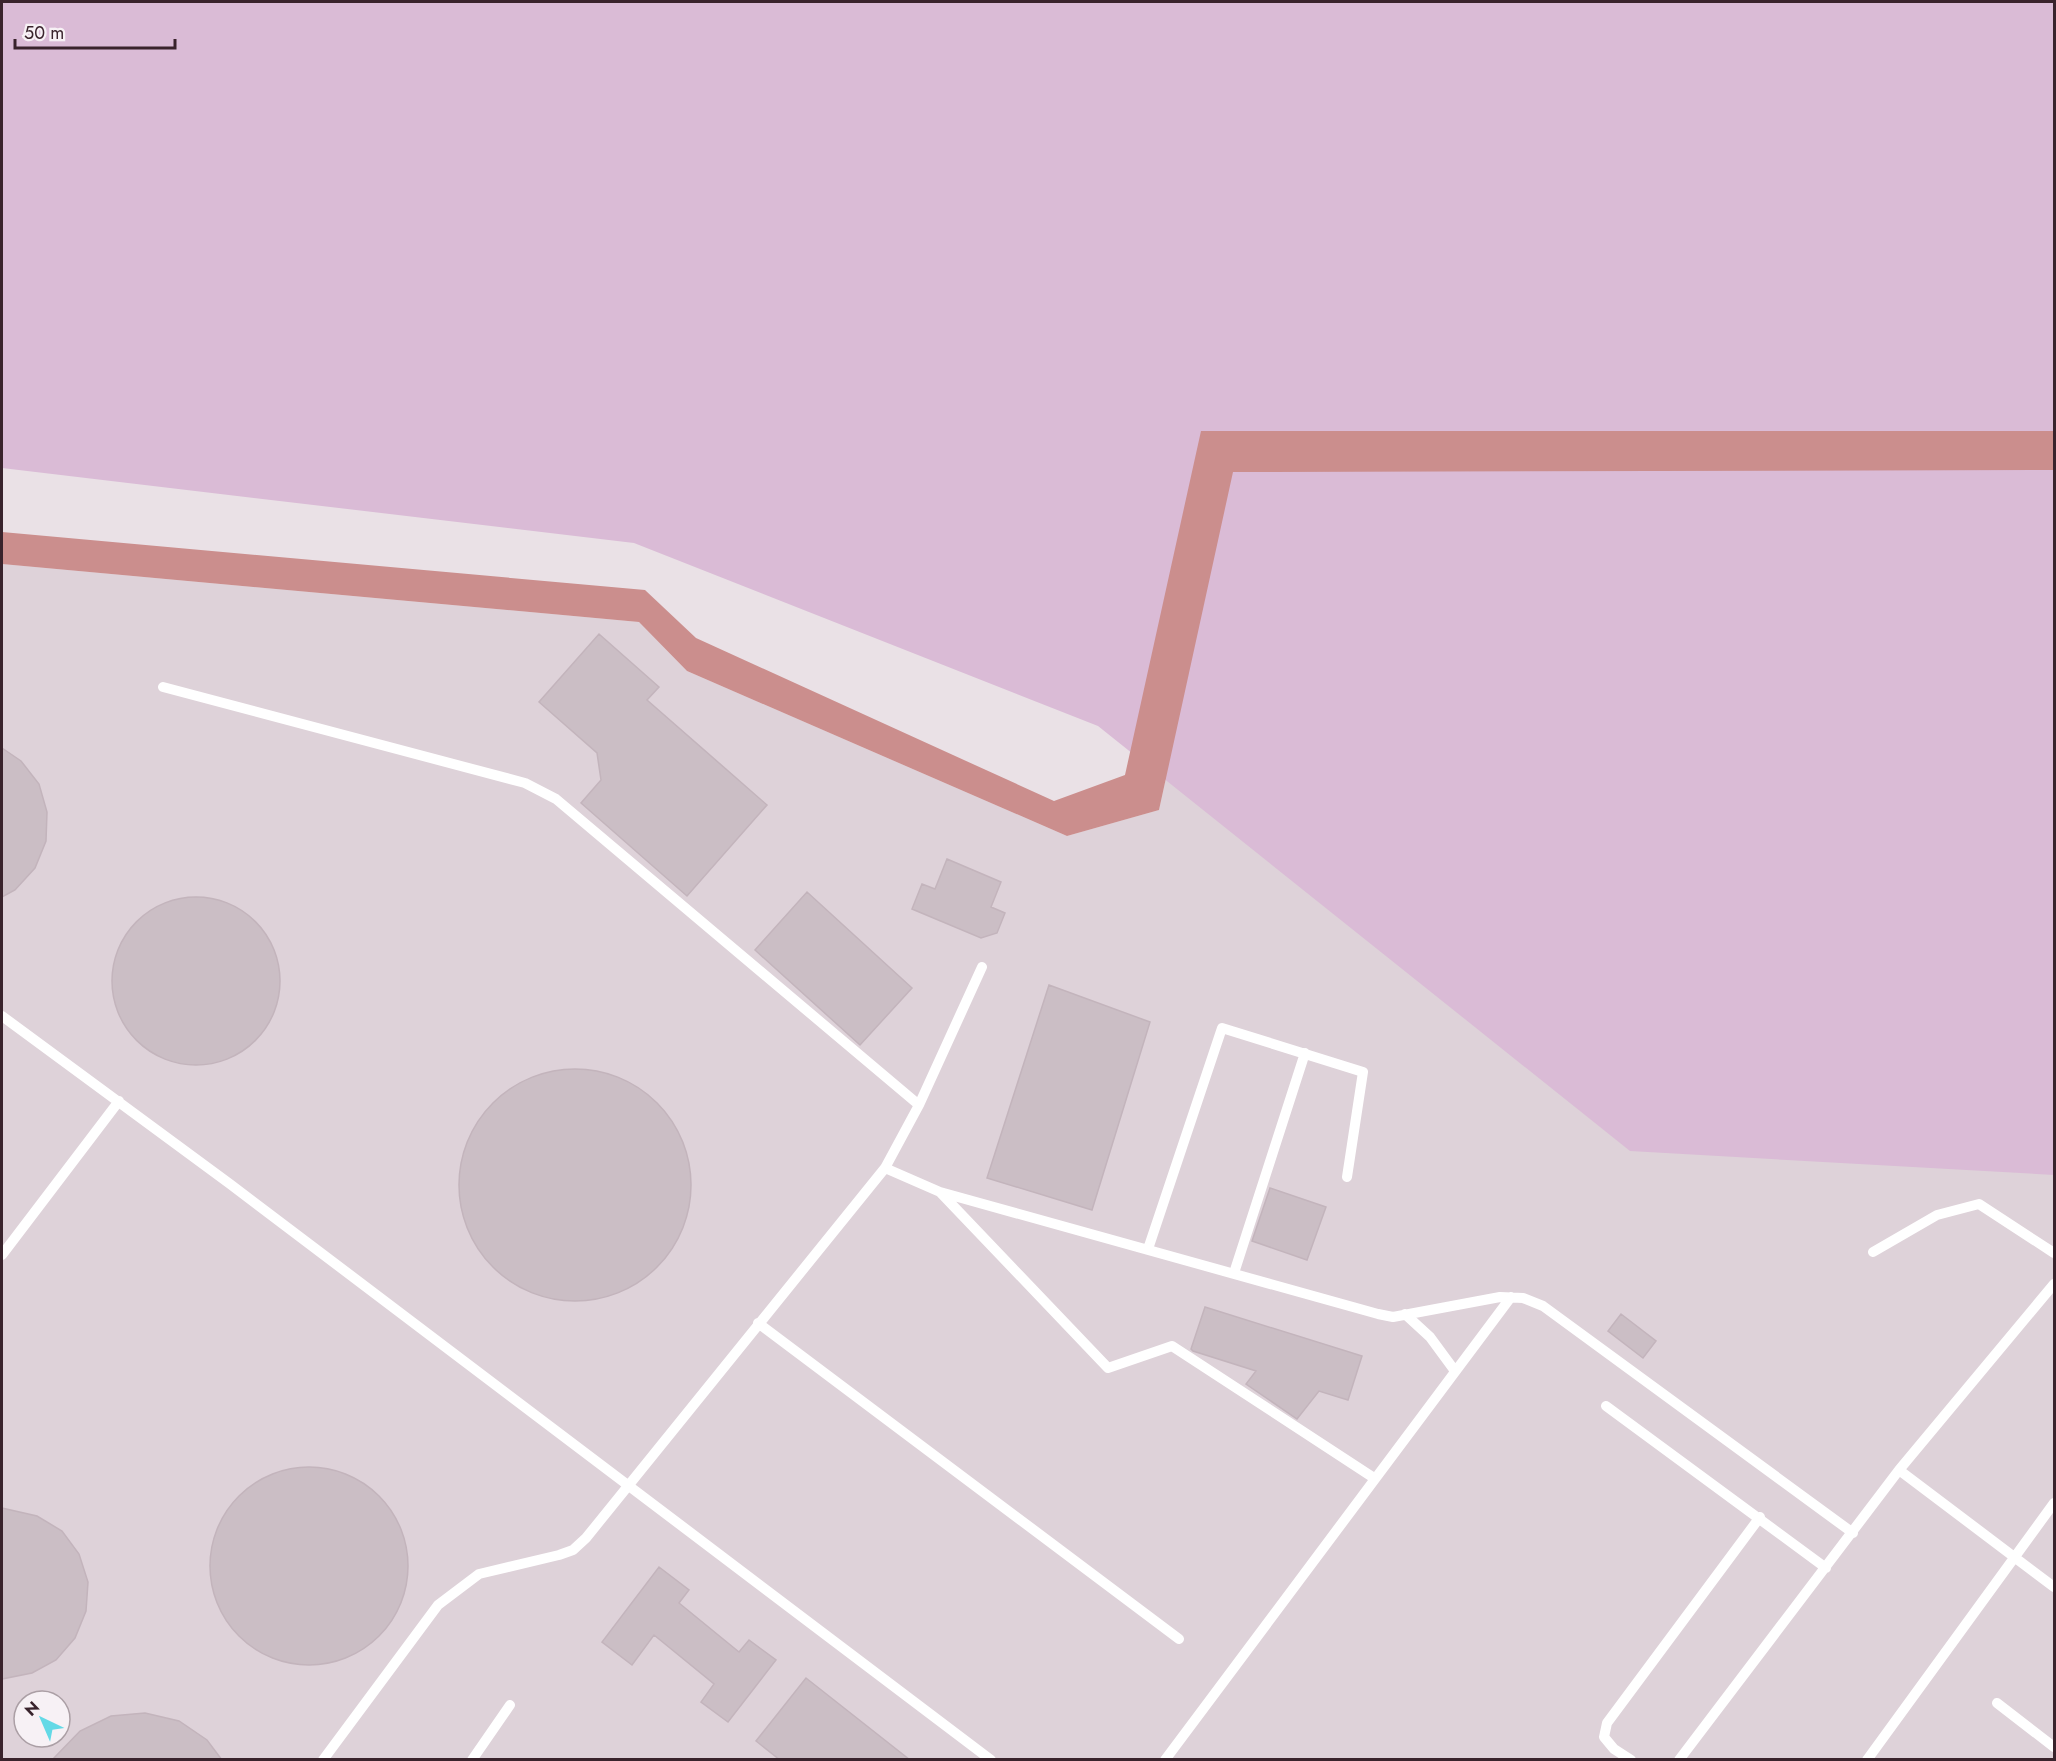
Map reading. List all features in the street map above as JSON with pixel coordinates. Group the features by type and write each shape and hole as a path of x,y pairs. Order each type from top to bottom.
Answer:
{"lane":[{"path":"163,687 525,783 556,798 919,1105"},
{"path":"323,1760 438,1605 479,1574 573,1550 586,1538 885,1168 919,1105 982,967"},
{"path":"2,1016 119,1101 991,1760"},
{"path":"1148,1249 1222,1028 1363,1072 1347,1177"},
{"path":"1234,1273 1305,1053"},
{"path":"2,1255 119,1101"},
{"path":"885,1168 940,1192 1378,1314 1393,1317 1511,1297 1523,1298 1543,1306 1853,1533"},
{"path":"940,1192 1108,1368 1172,1346 1374,1478"},
{"path":"1873,1252 1937,1215 1979,1204 2055,1253"},
{"path":"1679,1760 1899,1470 2055,1284"},
{"path":"1165,1760 1511,1297"},
{"path":"1405,1314 1430,1337 1455,1371"},
{"path":"758,1323 1179,1639"},
{"path":"1606,1406 1760,1517 1826,1568"},
{"path":"1899,1470 2055,1587"},
{"path":"1867,1760 2055,1503"},
{"path":"1631,1760 1614,1749 1604,1737 1607,1723 1760,1517"},
{"path":"1997,1703 2055,1747"},
{"path":"472,1760 510,1705"}],"shaded area":[{"path":"2,2 2054,2 2054,1175 1630,1151 1098,726 634,543 2,468"},
{"path":"1201,431 2054,431 2054,470 1233,472 1159,810 1067,836 687,671 639,622 2,564 2,532 645,590 696,638 1054,801 1125,775"},
{"path":"2054,470 2054,1759 2,1759 2,564 639,622 687,671 1067,836 1159,810 1233,472"}],"building":[{"path":"599,634 659,687 647,700 767,805 687,896 581,803 601,780 597,753 539,702"},
{"path":"2,748 21,761 39,784 47,812 46,841 35,868 15,890 2,897"},
{"path":"947,859 1001,882 991,907 1005,913 997,933 981,938 912,909 922,884 935,889"},
{"path":"807,892 912,988 860,1045 755,950"},
{"path":"196,897 228,904 242,911 255,922 266,935 273,949 280,981 273,1013 266,1027 255,1040 242,1051 228,1058 196,1065 164,1058 150,1051 137,1040 126,1027 119,1013 112,981 119,949 126,935 137,922 150,911 164,904"},
{"path":"1049,985 1150,1022 1092,1210 987,1178"},
{"path":"564,1069 586,1069 620,1077 630,1082 649,1095 665,1111 683,1140 689,1162 691,1185 689,1208 683,1230 672,1250 649,1275 620,1293 586,1301 564,1301 530,1293 520,1288 501,1275 485,1259 467,1230 459,1196 459,1174 467,1140 472,1130 485,1111 501,1095 530,1077"},
{"path":"1270,1188 1326,1207 1307,1260 1252,1241"},
{"path":"1205,1307 1362,1356 1348,1400 1319,1391 1297,1419 1246,1384 1256,1371 1191,1349"},
{"path":"1621,1314 1656,1341 1643,1358 1608,1331"},
{"path":"309,1467 338,1471 356,1479 379,1496 396,1519 404,1537 408,1566 404,1595 396,1613 379,1636 356,1653 338,1661 309,1665 280,1661 262,1653 239,1636 222,1613 214,1595 210,1566 214,1537 222,1519 239,1496 262,1479 280,1471"},
{"path":"2,1508 37,1516 62,1531 79,1554 88,1582 86,1611 75,1638 56,1660 32,1673 2,1679"},
{"path":"659,1567 689,1590 679,1603 739,1652 749,1640 776,1660 728,1722 701,1702 714,1684 654,1635 632,1665 602,1642"},
{"path":"806,1678 910,1760 780,1760 756,1741"},
{"path":"145,1713 179,1721 207,1740 222,1760 52,1760 63,1749 72,1749 72,1739 80,1731 111,1716"}]}
